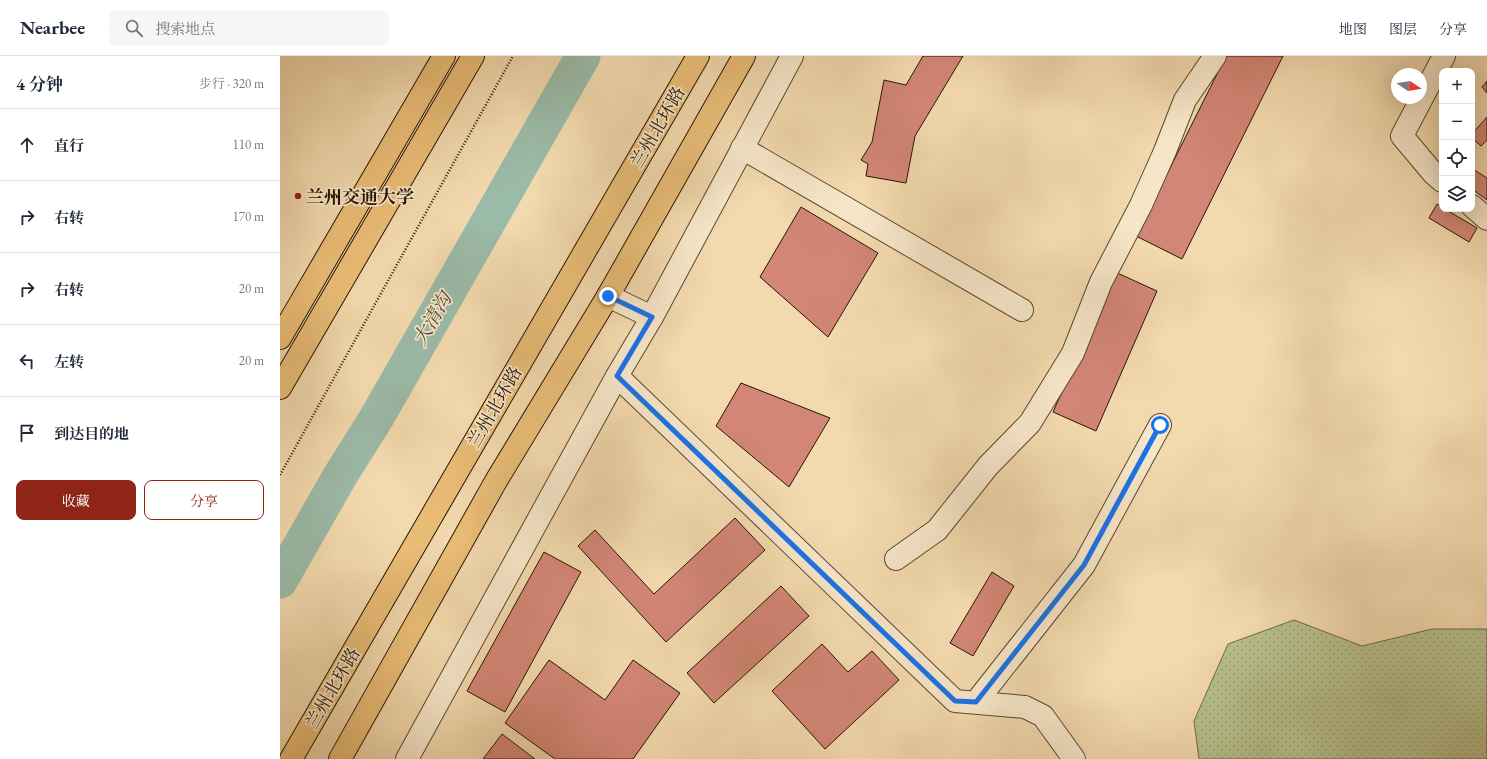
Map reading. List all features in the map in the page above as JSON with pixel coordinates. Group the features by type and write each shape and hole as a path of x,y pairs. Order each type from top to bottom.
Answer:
{"main road":[{"path":"280,338 444,56"},
{"path":"280,388 473,56"},
{"name":"兰州北环路","path":"291,759 698,56"},
{"path":"340,759 496,481 608,296 744,56"}],"street":[{"path":"407,759 617,376 652,317 792,56"},
{"path":"896,559 937,530 988,466 1030,423 1073,353 1101,282 1140,205 1165,151 1185,100 1215,56"},
{"path":"1439,179 1432,173 1402,136 1444,56"},
{"path":"742,148 1022,310"},
{"path":"1475,209 1487,219"},
{"path":"608,296 652,317"},
{"path":"617,376 955,701 1024,707 1043,716 1074,759"},
{"path":"976,702 1084,565 1160,425"}],"path":[{"path":"280,476 513,56"}],"green space":[{"path":"1294,620 1362,646 1432,629 1487,629 1487,759 1199,759 1194,721 1228,644"}],"building":[{"path":"923,56 963,56 915,136 906,183 866,176 868,164 861,160 872,142 884,80 906,85"},
{"path":"1226,56 1283,56 1182,259 1136,236"},
{"path":"1487,81 1487,93 1482,87"},
{"path":"1487,117 1487,140 1481,146 1475,141 1475,131"},
{"path":"1475,170 1487,178 1487,200 1475,191"},
{"path":"1437,204 1439,205 1439,212 1450,212 1477,228 1469,242 1429,218"},
{"path":"801,207 878,253 828,337 760,277"},
{"path":"1115,272 1157,291 1096,431 1053,412"},
{"path":"741,383 830,418 789,487 716,426"},
{"path":"735,518 765,550 666,642 578,546 595,530 654,594"},
{"path":"544,552 581,572 505,712 467,691"},
{"path":"992,572 1014,586 973,656 950,643"},
{"path":"781,586 809,616 714,703 687,673"},
{"path":"822,644 848,672 872,651 899,680 825,749 772,691"},
{"path":"549,660 605,700 633,660 680,693 633,759 555,759 505,723"},
{"path":"502,734 535,759 483,759"}],"waterway":[{"name":"大清沟","path":"280,581 340,476 377,417 583,56"}],"place":[{"name":"兰州交通大学","path":"298,196"}],"route":[{"path":"608,296 652,317 617,376 955,701 976,702 1084,565 1160,425"}]}
